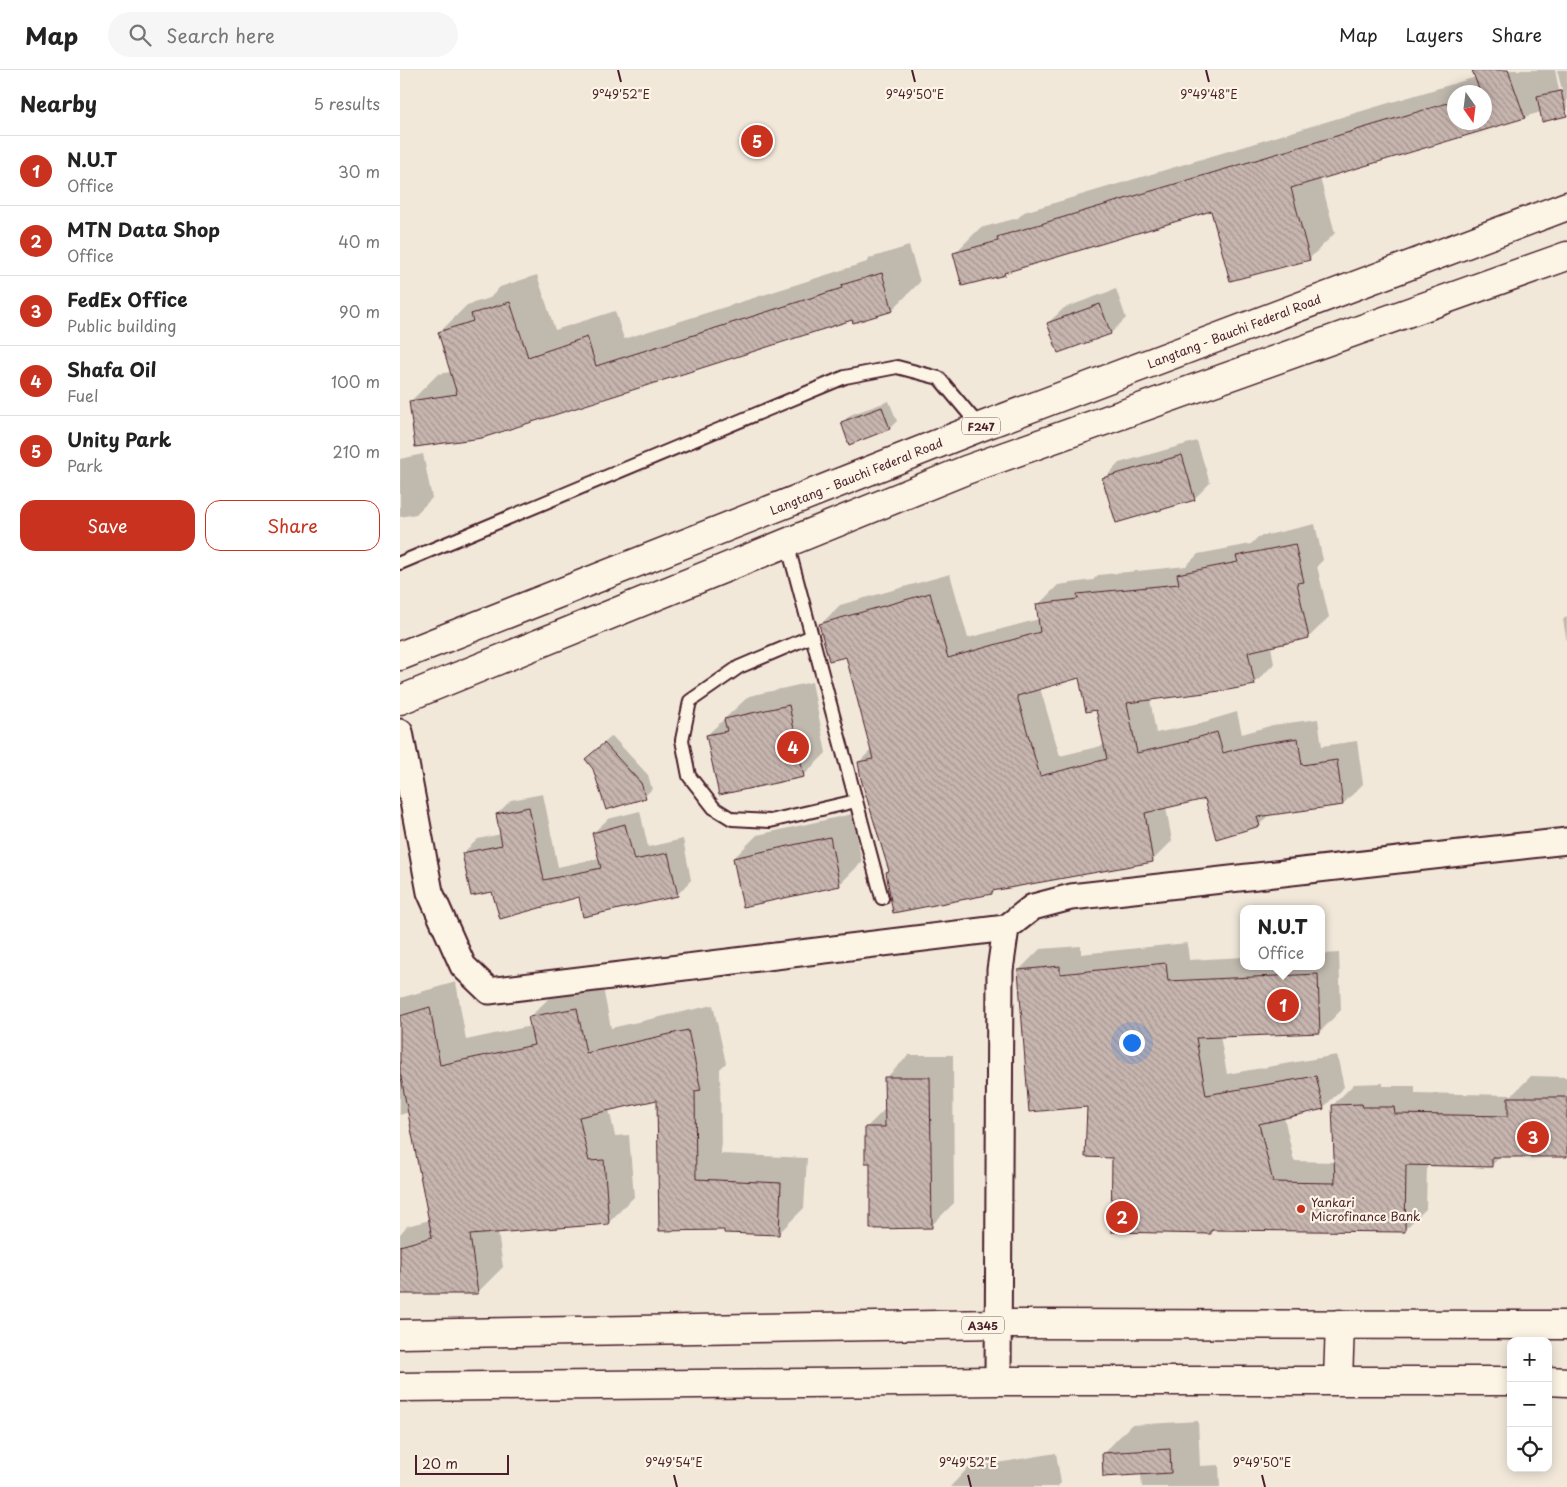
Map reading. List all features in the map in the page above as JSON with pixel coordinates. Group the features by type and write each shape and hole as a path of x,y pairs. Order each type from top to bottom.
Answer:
{"main road":[{"name":"Langtang - Bauchi Federal Road","path":"400,656 980,427 1567,206"},
{"path":"400,700 966,470 1567,256"},
{"name":"A345","path":"400,1334 998,1324 1567,1325"},
{"path":"1338,1380 1340,1324"},
{"path":"400,1387 998,1381 1507,1381"},
{"path":"1552,1382 1567,1382"}],"street":[{"path":"400,732 430,892 463,966 489,990 1006,928 1033,907 1071,897 1567,841"},
{"path":"998,1381 1000,970 1006,928"}],"lane":[{"path":"400,563 845,377 896,367 939,378 980,427"},
{"path":"786,543 882,898"},
{"path":"812,636 740,667 690,701 682,740 689,776 714,808 732,819 770,820 856,801"}],"building":[{"path":"1472,70 1508,70 1525,118 1492,128 1492,85 1477,85"},
{"path":"1561,91 1567,116 1542,122 1537,96"},
{"path":"1447,103 1447,130 1485,130 1291,188 1310,260 1230,281 1211,211 1004,273 1005,275 962,286 953,253 998,241 997,237"},
{"path":"882,273 893,311 853,323 852,320 482,438 415,447 409,401 457,394 438,332 473,321 471,314 510,302 528,357 587,337 596,366 842,288 841,285"},
{"path":"1100,304 1111,334 1058,353 1047,323"},
{"path":"882,407 890,429 849,445 841,422"},
{"path":"1182,455 1195,500 1116,523 1102,478"},
{"path":"1295,544 1304,582 1297,583 1309,638 1248,652 1255,685 1127,703 1137,753 1189,741 1217,732 1223,753 1252,745 1298,738 1302,765 1337,760 1343,805 1257,817 1260,826 1216,839 1205,799 1145,813 1153,862 992,891 992,894 893,913 886,872 889,871 861,779 858,762 873,759 846,657 829,661 819,624 930,593 948,658 1040,632 1036,604 1078,599 1077,594 1179,584 1177,574 1238,562 1236,556","holes":["1079,678 1086,712 1096,710 1107,759 1040,776 1017,696"]},
{"path":"789,705 804,777 719,795 706,735 727,731 724,719"},
{"path":"604,743 641,783 646,798 606,810 593,769 585,759"},
{"path":"529,807 544,880 601,868 592,833 625,824 634,860 668,853 678,896 583,917 579,897 500,919 492,892 471,896 462,853 502,845 496,814"},
{"path":"830,837 840,886 743,907 733,858"},
{"path":"1166,963 1168,981 1318,974 1320,1033 1196,1038 1206,1095 1316,1076 1324,1109 1259,1124 1273,1182 1335,1183 1332,1105 1362,1104 1363,1107 1394,1107 1395,1114 1508,1116 1508,1097 1567,1097 1567,1157 1492,1157 1492,1167 1406,1165 1405,1232 1211,1230 1211,1234 1111,1232 1112,1158 1085,1157 1087,1107 1029,1112 1018,970 1060,966 1060,974"},
{"path":"430,1007 440,1065 534,1045 528,1017 577,1008 586,1053 688,1030 701,1090 695,1091 696,1179 781,1183 779,1235 724,1233 724,1230 659,1231 657,1100 579,1117 589,1161 604,1160 609,1224 470,1235 478,1294 400,1294 400,1246 432,1237 400,1072 400,1016"},
{"path":"884,1077 930,1077 932,1228 870,1229 870,1163 865,1163 865,1127 885,1127"},
{"path":"1170,1449 1171,1473 1103,1477 1102,1453"}],"place":[{"name":"Unity Park","path":"757,141"},
{"name":"Shafa Oil","path":"793,747"},
{"name":"N.U.T","path":"1283,1005"},
{"name":"FedEx Office","path":"1533,1137"},
{"name":"Yankari Microfinance Bank","path":"1301,1209"},
{"name":"MTN Data Shop","path":"1122,1217"}]}
